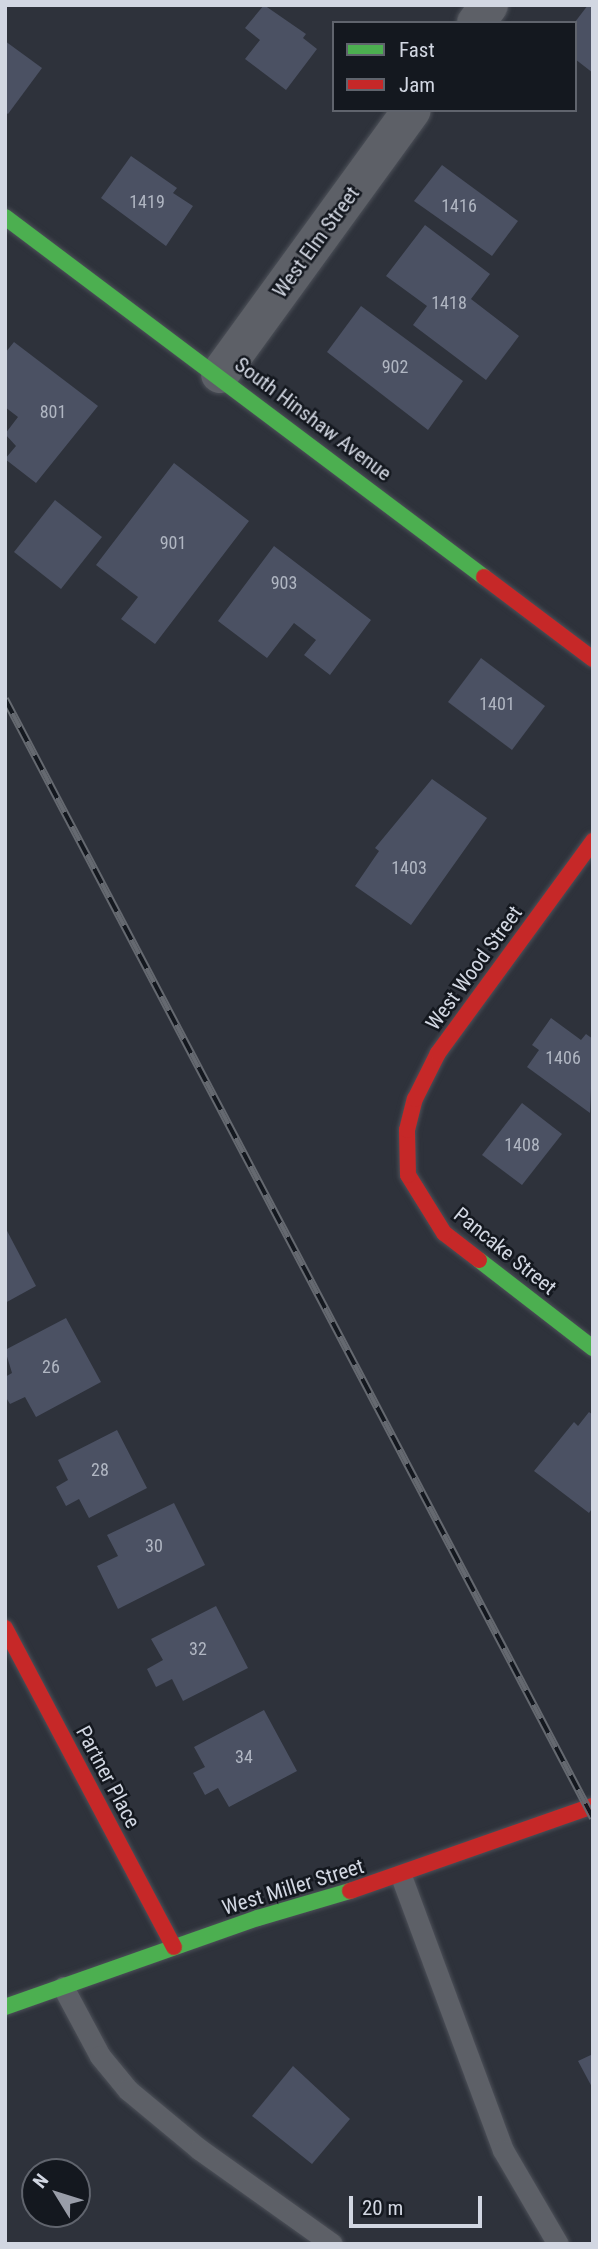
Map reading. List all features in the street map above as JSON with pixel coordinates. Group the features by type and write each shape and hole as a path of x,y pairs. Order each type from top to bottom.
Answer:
{"street":[{"path":"477,21 489,5"},
{"name":"West Elm Street","path":"220,374 411,112"},
{"name":"South Hinshaw Avenue","path":"5,217 220,374 593,659"},
{"name":"West Wood Street","path":"407,1130 415,1100 438,1053 593,841"},
{"name":"Pancake Street","path":"407,1130 408,1175 444,1233 593,1348"},
{"name":"Partner Place","path":"5,1628 174,1947"},
{"name":"West Miller Street","path":"5,2007 174,1947 401,1876 593,1806"}],"lane":[{"path":"401,1876 503,2150 558,2244"},
{"path":"63,1987 100,2056 128,2090 199,2149 332,2244"}],"building":[{"path":"264,5 306,34 303,38 317,49 286,90 245,59 260,40 245,28"},
{"path":"588,5 593,5 593,73 577,61 576,21"},
{"path":"5,41 42,68 8,114 5,112"},
{"path":"131,156 177,188 173,193 193,206 166,246 101,198"},
{"path":"442,165 518,221 492,256 414,201"},
{"path":"425,225 490,274 471,299 519,336 486,380 413,325 427,306 386,276"},
{"path":"361,306 463,381 428,430 327,352"},
{"path":"14,342 98,406 36,483 5,459 16,446 5,434 18,417 5,407 5,353"},
{"path":"174,463 249,521 155,644 121,619 138,597 96,565"},
{"path":"55,500 102,537 61,589 14,552"},
{"path":"274,546 371,620 330,675 304,655 316,640 294,623 267,658 218,621"},
{"path":"481,658 545,706 512,750 448,702"},
{"path":"432,779 487,818 411,925 355,886 379,851 375,848"},
{"path":"551,1018 581,1040 586,1034 593,1039 590,1113 527,1067 539,1050 532,1045"},
{"path":"522,1103 562,1134 522,1185 482,1155"},
{"path":"5,1227 36,1286 5,1303"},
{"path":"66,1318 101,1382 36,1417 25,1397 10,1404 5,1396 5,1377 12,1373 5,1350"},
{"path":"589,1412 593,1415 593,1507 589,1513 534,1471 574,1422 578,1426"},
{"path":"117,1430 147,1488 89,1518 79,1499 66,1506 56,1487 68,1480 58,1460"},
{"path":"174,1503 205,1565 118,1609 97,1566 118,1556 107,1535"},
{"path":"216,1606 248,1668 183,1701 172,1679 156,1687 147,1669 163,1660 151,1639"},
{"path":"264,1710 297,1771 229,1807 218,1788 205,1795 193,1773 205,1767 194,1747"},
{"path":"593,2054 593,2089 578,2061"},
{"path":"293,2066 350,2119 312,2164 252,2116"}],"railway":[{"path":"5,699 593,1818"}],"traffic: fast":[{"path":"5,217 484,577"},
{"path":"479,1260 593,1348"},
{"path":"5,2007 258,1918 350,1891"}],"traffic: jam":[{"path":"484,577 593,659"},
{"path":"479,1260 444,1233 408,1175 407,1130 415,1099 438,1053 593,841"},
{"path":"5,1628 174,1947"},
{"path":"350,1891 593,1806"}]}
